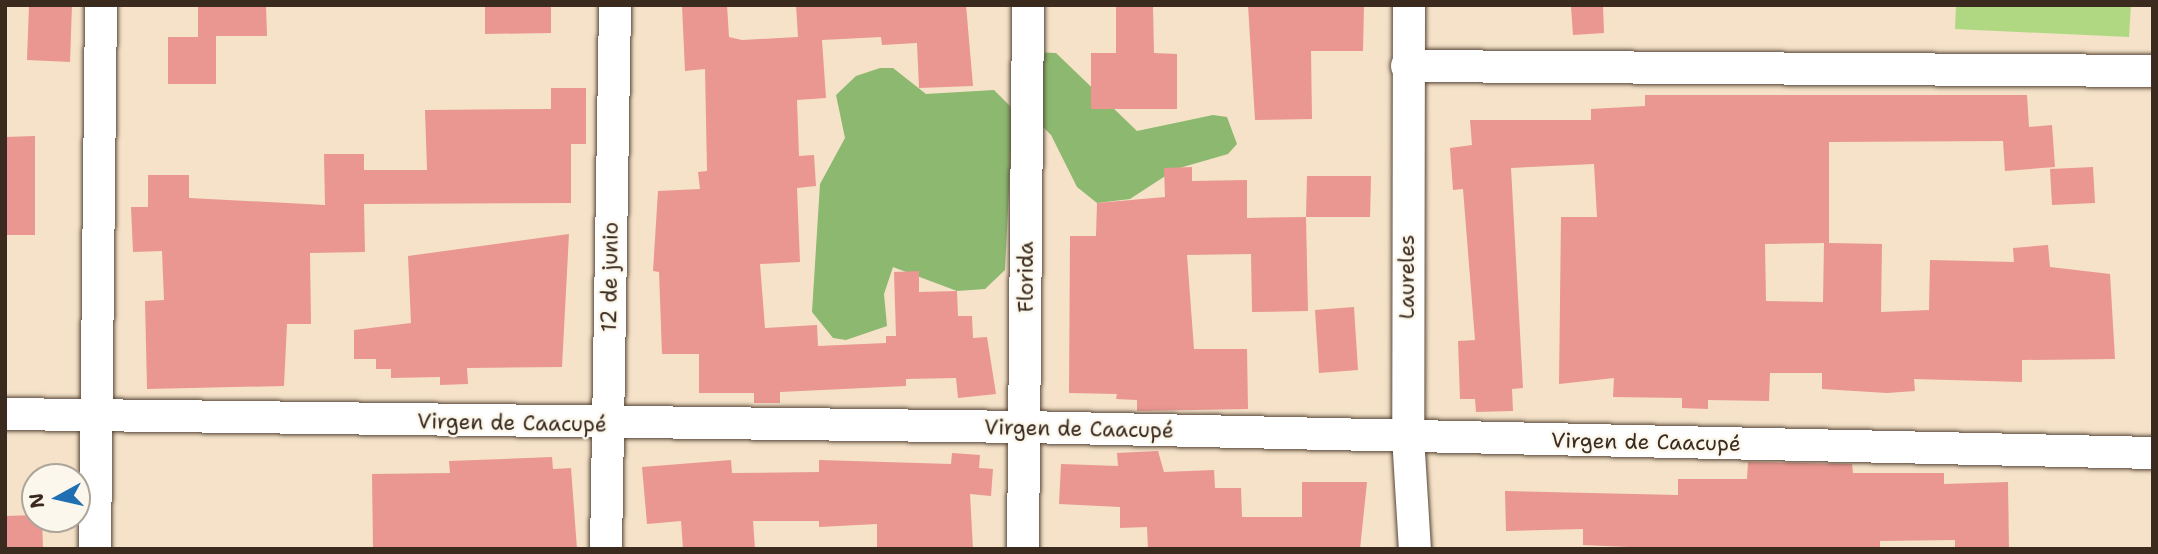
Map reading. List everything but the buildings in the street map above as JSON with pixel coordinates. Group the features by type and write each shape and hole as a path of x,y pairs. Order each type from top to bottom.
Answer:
{"street":[{"path":"95,549 101,5"},
{"name":"12 de junio","path":"606,549 615,5"},
{"name":"Florida","path":"1023,549 1028,5"},
{"name":"Laureles","path":"1409,5 1406,66 1408,436 1415,549"},
{"path":"1406,66 2153,71"},
{"name":"Virgen de Caacupé","path":"5,414 607,426 1025,427 2153,453"}],"green space":[{"path":"1956,5 2131,5 2129,37 1955,29"},
{"path":"1030,52 1056,53 1137,131 1213,115 1227,117 1237,144 1228,154 1176,169 1130,199 1097,203 1077,187 1051,135 1018,102"},
{"path":"880,68 893,68 926,94 994,90 1013,109 1005,270 985,289 957,291 893,267 884,294 887,326 846,340 833,338 812,312 820,184 845,138 836,95 856,76"}]}
